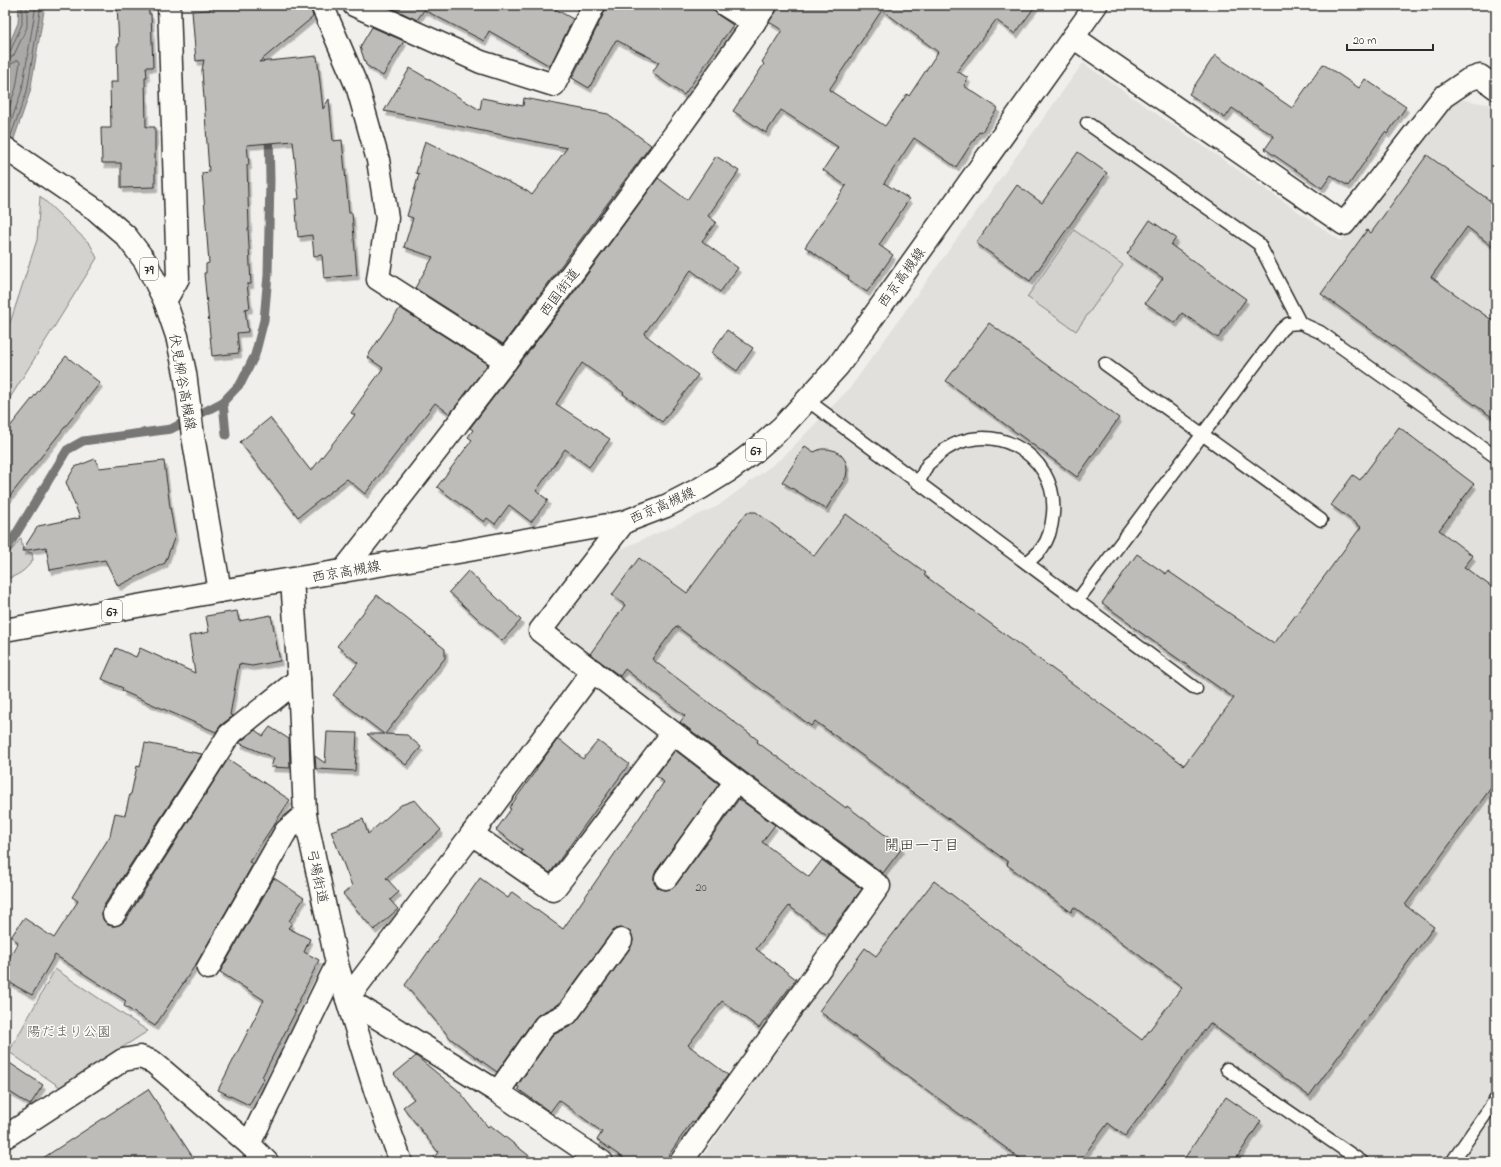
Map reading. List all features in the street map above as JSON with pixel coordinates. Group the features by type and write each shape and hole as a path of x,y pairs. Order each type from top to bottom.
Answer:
{"street":[{"path":"165,301 178,278 169,5"},
{"path":"354,5 481,62 554,85 594,5"},
{"path":"725,5 754,23"},
{"name":"西国街道","path":"343,571 593,246 766,5"},
{"name":"西京高槻線","path":"5,630 220,591 458,552 624,522 666,506 701,488 730,470 784,426 838,366 1096,5"},
{"path":"328,9 358,90 378,160 387,218 378,279 506,361"},
{"path":"1073,37 1344,224 1443,96 1468,80 1491,77"},
{"name":"伏見柳谷高槻線","path":"5,148 96,210 126,236 144,261 165,301 177,336 185,373 193,436 220,591"},
{"path":"624,522 540,631 736,781 879,886 681,1162"},
{"name":"弓場街道","path":"292,580 299,679 305,814 337,964 376,1093 401,1162"},
{"path":"593,671 347,999 498,1092 602,1162"},
{"path":"114,914 230,735 299,679"},
{"path":"472,834 553,890 673,733"},
{"path":"666,878 736,781"},
{"path":"208,968 286,831 305,814"},
{"path":"498,1092 546,1025 567,1014 621,940"},
{"path":"249,1144 337,964"},
{"path":"5,1137 123,1060 140,1057 153,1062 249,1144 267,1162"}],"lane":[{"path":"1087,123 1259,244 1300,323"},
{"path":"1077,601 1281,330 1288,324 1300,323 1320,332 1496,457"},
{"path":"1105,364 1321,520"},
{"path":"807,400 1196,689"},
{"path":"918,483 928,464 946,448 968,439 993,438 1016,445 1035,459 1048,479 1054,502 1052,526 1042,548 1027,563"},
{"path":"1227,1069 1362,1162"},
{"path":"1452,1162 1496,1099"}],"shaded area":[{"path":"1083,63 1341,241 1427,127 1445,106 1463,100 1487,104 1496,111 1496,1162 699,1162 799,1018 886,887 546,627 617,551 718,506 783,457 850,388"}],"green space":[{"path":"40,196 90,244 97,258 5,406 5,333 11,320 37,240"},
{"path":"1074,230 1123,265 1076,331 1027,297"},
{"path":"21,538 23,551 32,553 33,560 21,572 5,579 5,559"},
{"name":"陽だまり公園","path":"55,969 148,1031 60,1087 9,1052"}],"water":[{"path":"19,5 45,5 30,92 5,165 5,54 18,23"}],"building":[{"path":"117,5 148,5 149,14 151,14 153,67 146,67 146,127 155,127 155,187 121,188 121,163 102,163 101,128 111,128 110,82 118,82 117,45 119,45"},
{"path":"210,5 310,5 313,17 259,62 317,56 323,109 329,99 333,141 342,140 349,213 352,213 357,275 324,278 322,255 314,256 312,235 298,237 295,199 299,199 293,141 247,145 249,165 247,165 248,228 251,284 247,284 250,308 245,309 248,332 237,333 239,353 212,356 204,273 206,273 206,264 209,263 202,173 209,172 202,70 204,60 196,61 192,11 210,10"},
{"path":"386,5 548,5 573,19 550,66 489,31 484,41 424,10 417,20"},
{"path":"606,5 713,5 714,11 718,15 733,25 684,95 652,73 659,62 616,40 589,88 572,78 605,11"},
{"path":"778,5 1036,5 1015,34 996,20 957,71 968,78 964,86 998,108 981,133 979,132 956,167 914,138 884,183 909,199 879,245 893,255 867,292 848,279 849,277 805,247 846,186 823,170 838,147 781,110 766,133 733,111 764,64 762,62 782,30 769,22 776,12","holes":["882,10 938,52 909,96 907,94 885,126 829,90"]},
{"path":"372,27 404,41 383,76 366,65 360,47"},
{"path":"1215,55 1292,108 1323,64 1359,88 1365,79 1406,107 1387,134 1385,132 1348,186 1331,175 1322,188 1265,149 1274,136 1232,108 1225,118 1189,94"},
{"path":"410,68 480,110 482,98 523,106 524,98 608,114 651,145 503,344 415,288 433,257 404,247 413,218 407,216 419,174 416,173 425,141 527,191 532,195 567,148 384,111"},
{"path":"1078,152 1107,173 1030,281 976,243 1017,185 1042,203"},
{"path":"1427,155 1496,205 1496,249 1467,227 1431,277 1496,323 1496,420 1321,294 1367,230 1371,233"},
{"path":"716,156 739,171 708,216 716,222 702,241 738,268 720,292 691,270 644,334 698,375 662,422 582,363 556,404 610,439 589,467 565,449 536,491 548,500 531,522 509,505 495,524 487,518 484,522 437,487 472,440 468,437 473,430 470,428 569,299 658,178 687,200"},
{"path":"1150,220 1176,238 1171,245 1246,299 1218,338 1182,313 1175,323 1145,303 1163,278 1127,254"},
{"path":"400,308 488,364 450,414 435,403 365,494 347,479 298,517 240,442 270,418 311,471 355,415 351,413 383,368 367,357"},
{"path":"989,323 1119,418 1077,477 946,381"},
{"path":"727,330 753,348 737,371 711,353"},
{"path":"66,356 100,383 5,502 5,433"},
{"path":"1399,427 1474,484 1439,530 1473,556 1464,567 1496,590 1496,781 1405,905 1434,927 1309,1096 1210,1023 1125,1136 1108,1123 1079,1162 1025,1162 819,1011 865,948 876,956 934,881 1142,1040 1182,987 1074,907 1071,912 1007,865 1008,862 815,721 811,726 676,626 652,659 758,740 757,742 846,808 847,806 902,848 883,873 680,722 685,716 625,669 620,676 590,654 625,605 612,595 639,558 687,593 747,512 756,512 814,556 846,514 926,573 924,575 1184,765 1234,698 1130,625 1131,624 1102,603 1137,554 1166,574 1168,571 1274,644 1361,527 1331,505 1353,475 1360,480"},
{"path":"805,446 814,452 821,449 836,451 846,462 846,477 826,509 782,482"},
{"path":"95,459 99,468 164,461 175,536 165,563 118,586 105,560 50,570 46,547 22,551 38,526 80,518 66,482 75,467"},
{"path":"468,571 521,620 502,641 449,592"},
{"path":"377,595 445,649 445,658 385,734 407,735 421,747 406,765 367,734 384,734 333,695 358,663 337,646"},
{"path":"237,611 239,621 271,615 280,661 252,666 239,664 230,715 233,716 221,725 216,732 122,691 123,688 102,679 116,648 136,657 140,648 195,673 189,636 209,632 206,616"},
{"path":"270,727 289,739 290,768 271,767 274,758 239,743 255,730 263,736"},
{"path":"327,732 357,733 355,771 316,769 315,756 325,763"},
{"path":"557,740 560,740 583,759 598,741 629,764 550,873 521,853 523,850 496,830 511,809 509,808"},
{"path":"145,743 202,754 103,907 103,919 108,925 119,925 125,921 228,759 290,800 249,862 253,864 198,961 155,1026 124,1006 126,1001 55,955 32,995 5,980 5,965 18,942 11,937 24,918 54,938 78,901 72,897 110,836 115,813 125,815 137,766 140,767"},
{"path":"675,750 719,784 656,871 654,883 658,888 665,890 671,889 676,885 739,799 775,825 762,842 809,877 822,860 862,889 827,935 789,906 756,949 796,979 759,1028 722,1001 688,1045 728,1075 694,1122 692,1121 664,1162 629,1162 597,1140 602,1132 559,1100 550,1112 518,1089 519,1087 517,1086 553,1035 573,1025 577,1021 631,947 633,941 629,930 622,928 616,929 611,933 559,1004 539,1014 535,1018 497,1072 451,1039 405,985 480,878 508,898 512,892 563,929 664,782 656,776"},
{"path":"415,800 441,830 386,878 399,892 390,900 398,909 374,930 343,894 352,886 331,831 363,819 368,834 401,805"},
{"path":"274,878 304,898 289,921 292,923 288,928 310,939 304,952 319,960 294,1011 296,1011 262,1077 264,1078 249,1105 218,1090 264,1000 220,972"},
{"path":"416,1056 459,1091 488,1127 490,1125 537,1162 431,1162 438,1152 403,1107 414,1099 394,1074"},
{"path":"5,1060 43,1085 30,1105 5,1089"},
{"path":"148,1089 196,1162 37,1162"},
{"path":"1226,1097 1261,1121 1234,1162 1182,1162"}],"waterway":[{"path":"5,552 67,450 83,441 171,429 223,402 241,383 255,355 264,320 268,275 270,180 269,131"},
{"path":"223,402 226,435"}],"district":[{"name":"開田一丁目","path":"922,845"}]}
